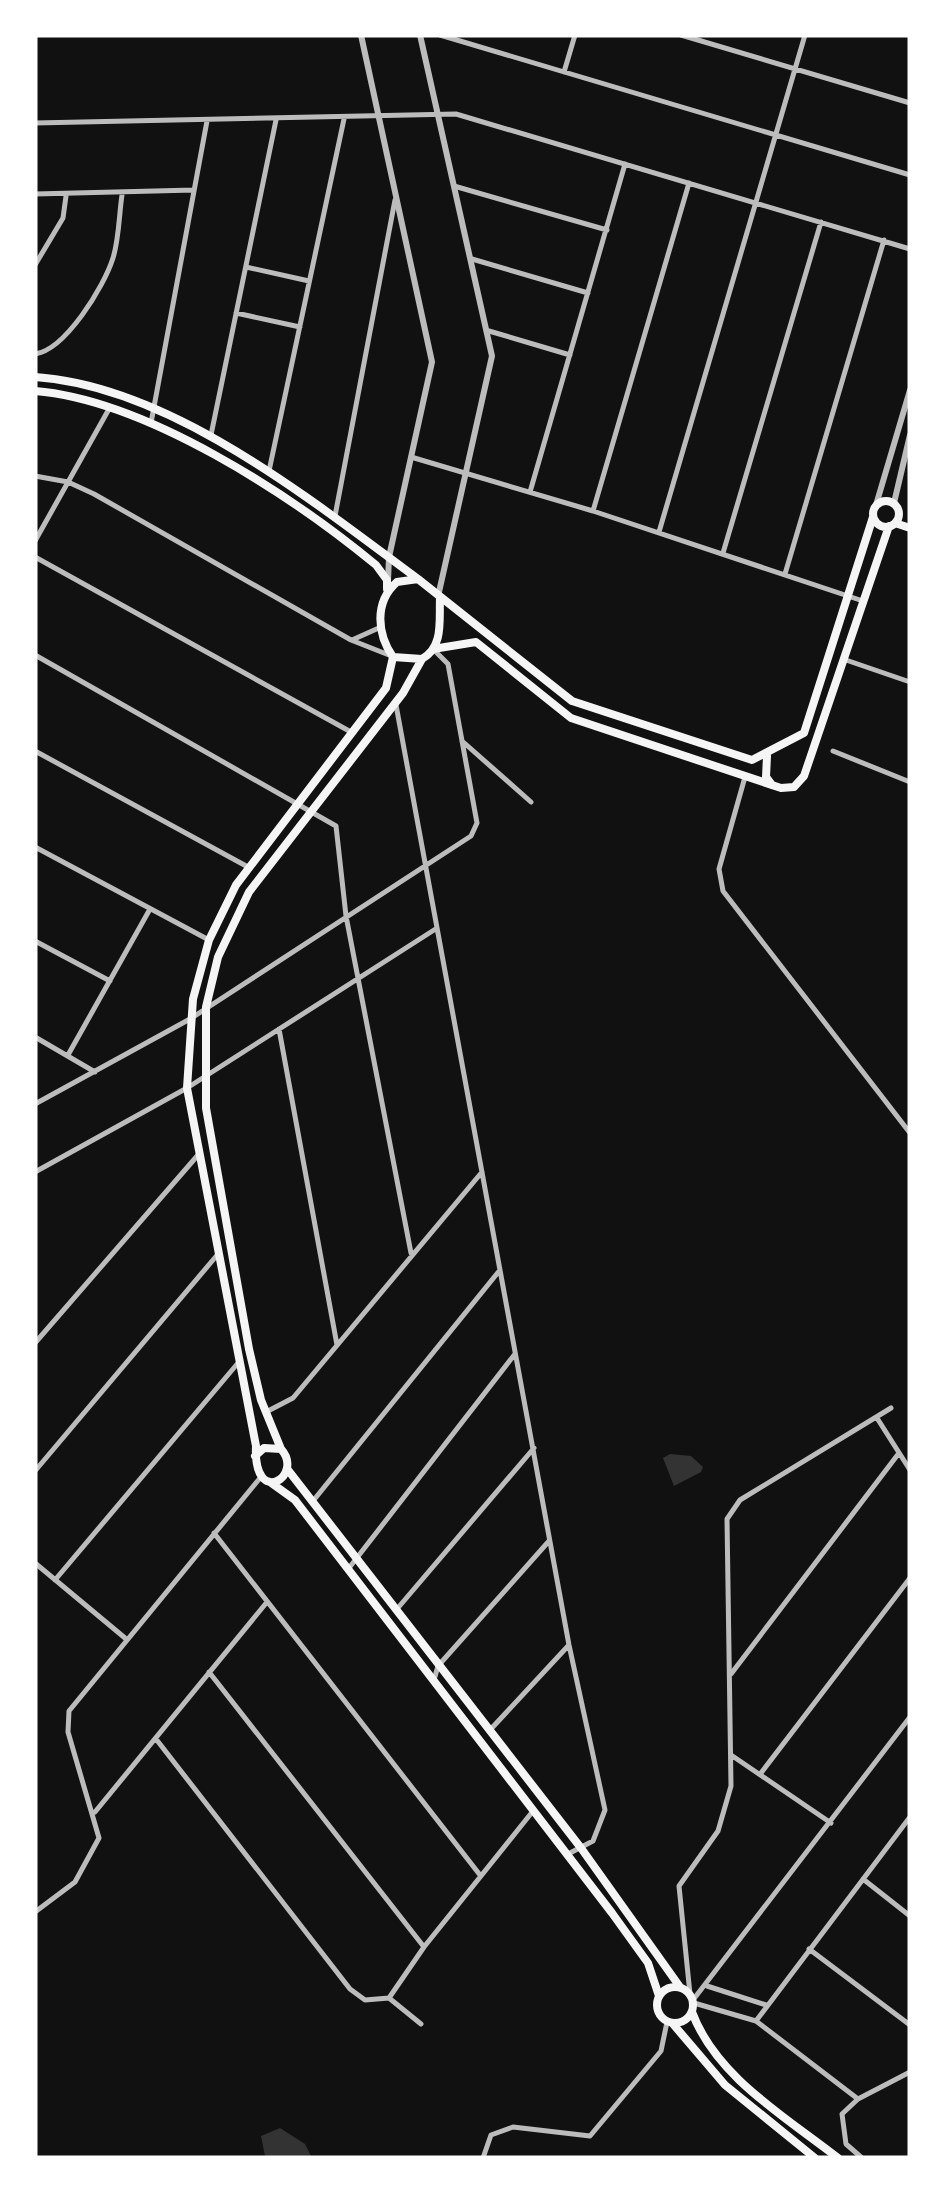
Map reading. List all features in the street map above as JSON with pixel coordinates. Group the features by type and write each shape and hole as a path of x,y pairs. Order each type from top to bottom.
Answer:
{"main road":[{"path":"35,377 108,392 210,438 269,471 418,578 572,701 744,759 767,756 804,733 876,505 896,506 910,516"},
{"path":"35,391 81,398 150,426 271,488 376,564 387,589 381,627 393,656 386,688 248,867 208,940 190,1019 187,1088 240,1360 254,1468 260,1478 295,1500 568,1854 648,1963 659,1996 658,2014 724,2085 814,2158"},
{"path":"434,649 476,642 564,715 745,777 794,786 806,768 896,506"},
{"path":"873,517 881,526 910,528"},
{"path":"387,589 397,582 418,578"},
{"path":"440,595 439,636 434,649 422,659 395,702 311,808 239,909 218,957 206,1007 203,1077 249,1349 266,1412 288,1458 288,1470 581,1848 692,2002 708,2044 727,2067 838,2158"},
{"path":"393,656 422,659"},
{"path":"788,746 802,756 806,768"},
{"path":"767,756 766,777 772,785"},
{"path":"255,1456 264,1448 281,1449"},
{"path":"270,1482 288,1470"},
{"path":"659,1996 668,1988 680,1987"},
{"path":"670,2023 684,2021 692,2002"}],"street":[{"path":"361,35 431,352 389,557 387,589"},
{"path":"420,35 489,331 490,370 440,595"},
{"path":"440,35 910,175"},
{"path":"564,72 575,35"},
{"path":"681,35 910,103"},
{"path":"659,532 805,35"},
{"path":"35,123 456,114 910,249"},
{"path":"269,471 344,118"},
{"path":"210,438 276,120"},
{"path":"150,426 207,121"},
{"path":"530,492 625,164"},
{"path":"593,511 689,182"},
{"path":"454,186 607,230"},
{"path":"35,194 122,195 194,190"},
{"path":"35,354 58,346 104,277 113,258 122,195"},
{"path":"35,265 63,218 66,196"},
{"path":"335,516 396,198"},
{"path":"723,553 820,222"},
{"path":"784,574 884,240"},
{"path":"472,259 588,293"},
{"path":"246,268 309,281"},
{"path":"236,313 300,327"},
{"path":"489,331 570,355"},
{"path":"876,505 910,390"},
{"path":"35,541 110,408"},
{"path":"896,506 910,435"},
{"path":"411,458 659,532 862,602"},
{"path":"35,476 68,482 351,640 393,656"},
{"path":"35,557 351,732"},
{"path":"351,640 381,627"},
{"path":"35,1104 190,1019 471,836 476,828 448,664 434,649"},
{"path":"35,654 298,800 337,830 346,916 410,1252"},
{"path":"842,659 910,682"},
{"path":"395,702 570,1645 605,1810 599,1832 568,1854"},
{"path":"460,740 531,802"},
{"path":"35,751 248,867"},
{"path":"833,751 910,782"},
{"path":"745,777 719,869 723,891 910,1133"},
{"path":"35,847 208,940"},
{"path":"68,1055 150,908"},
{"path":"35,1172 187,1088 435,929"},
{"path":"35,941 110,982"},
{"path":"279,1029 337,1345"},
{"path":"35,1037 95,1072"},
{"path":"35,1343 200,1152"},
{"path":"266,1412 293,1398 410,1252 482,1172"},
{"path":"35,1471 220,1251"},
{"path":"312,1501 500,1270"},
{"path":"349,1568 516,1354"},
{"path":"56,1580 240,1360"},
{"path":"692,2002 679,1886 706,1851 726,1810 731,1755 725,1531 732,1510 740,1500 891,1408"},
{"path":"876,1417 910,1470"},
{"path":"397,1609 534,1448"},
{"path":"729,1676 898,1453"},
{"path":"35,1912 67,1891 92,1858 100,1838 66,1723 75,1698 260,1478"},
{"path":"214,1534 480,1874"},
{"path":"434,1680 438,1666 551,1539"},
{"path":"35,1563 126,1639"},
{"path":"760,1773 910,1578"},
{"path":"95,1812 267,1602"},
{"path":"488,1732 570,1645"},
{"path":"209,1672 424,1946"},
{"path":"692,2002 910,1717"},
{"path":"156,1738 350,1988 365,2000 390,1998 421,2024"},
{"path":"731,1755 831,1823"},
{"path":"390,1998 424,1946 534,1811"},
{"path":"756,2021 910,1816"},
{"path":"863,1879 910,1916"},
{"path":"809,1949 910,2025"},
{"path":"706,1986 766,2005"},
{"path":"692,2002 756,2021 858,2099"},
{"path":"483,2158 491,2135 505,2128 590,2136 661,2052 670,2023"},
{"path":"862,2158 846,2144 841,2120 858,2099 910,2072"}],"shaded area":[{"path":"670,1454 691,1456 703,1467 701,1472 674,1486 663,1458"},
{"path":"280,2128 305,2144 311,2156 265,2156 261,2136"}]}
